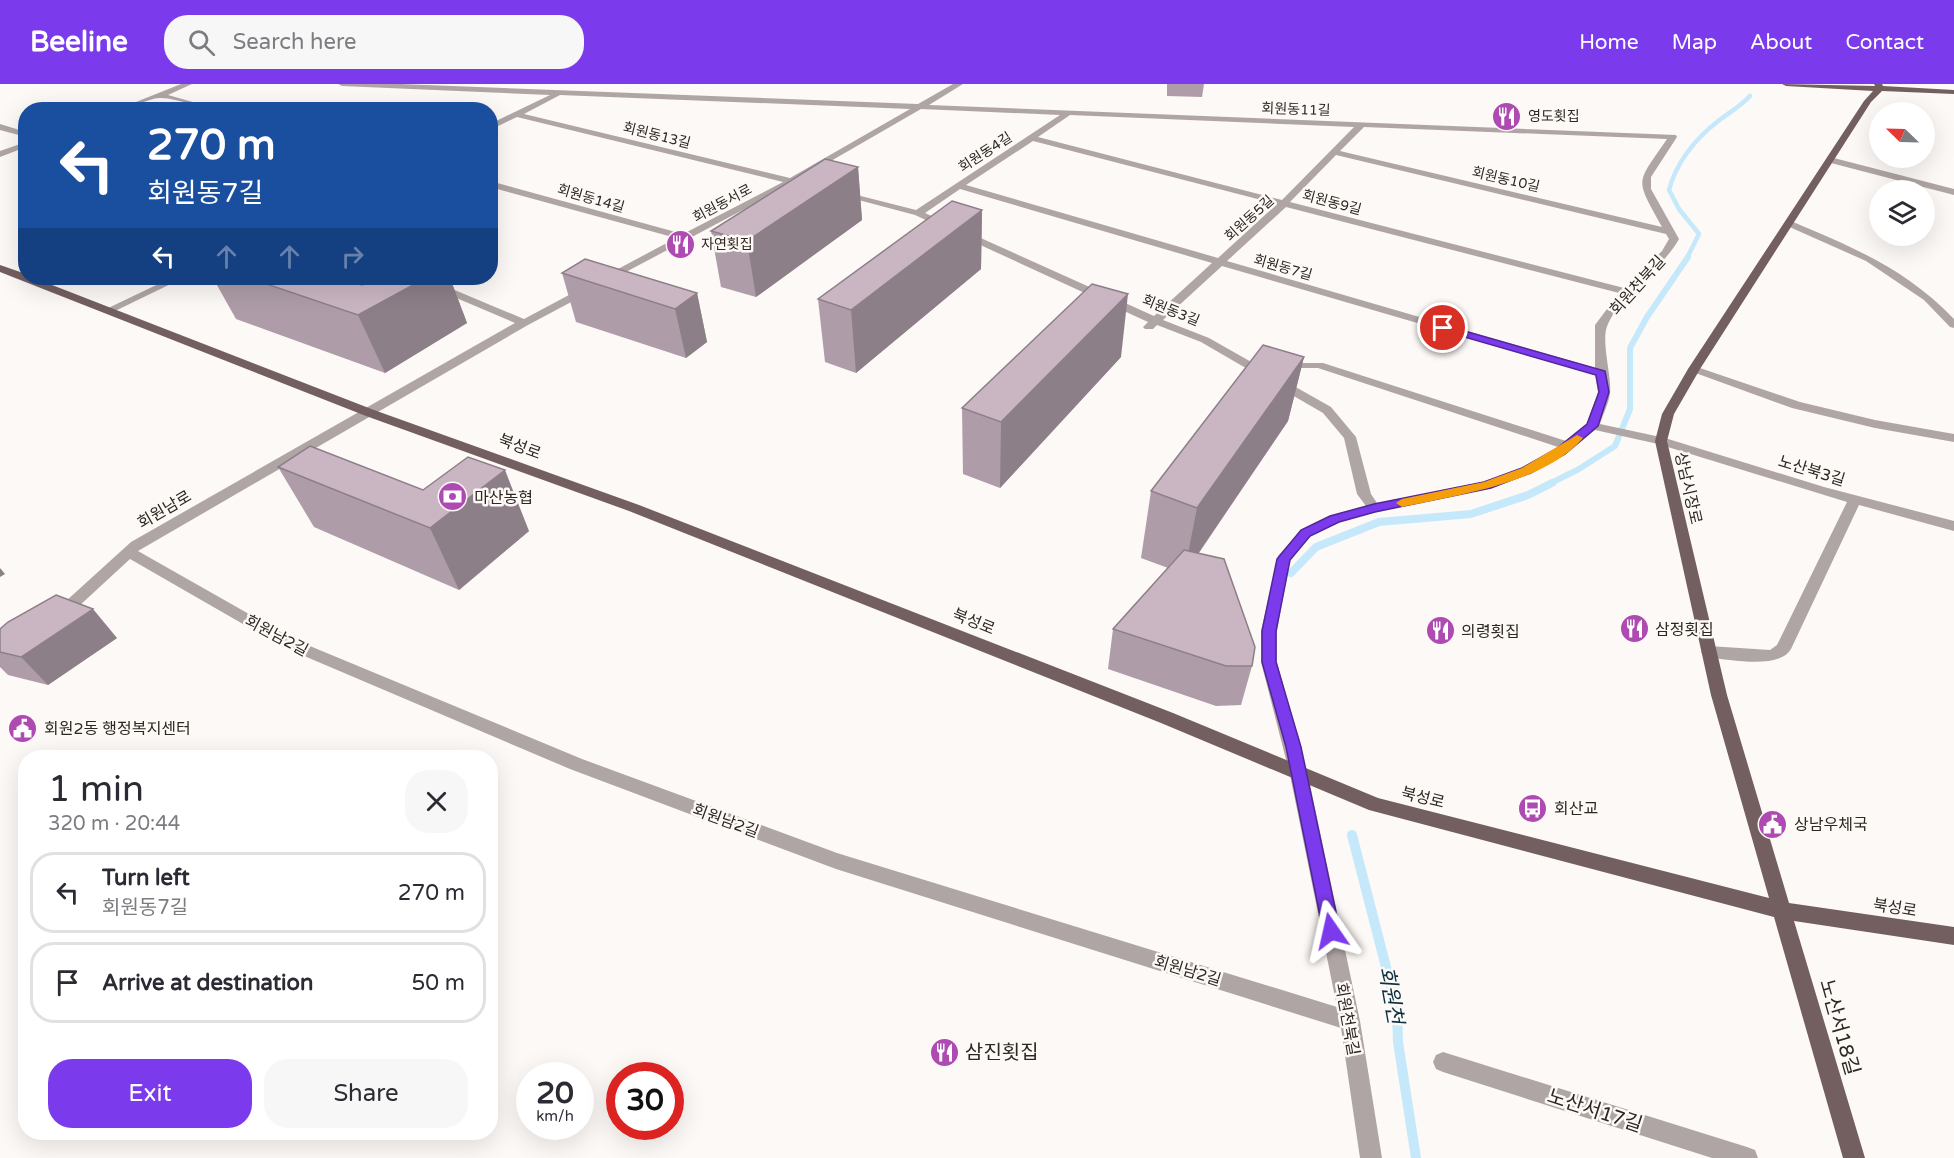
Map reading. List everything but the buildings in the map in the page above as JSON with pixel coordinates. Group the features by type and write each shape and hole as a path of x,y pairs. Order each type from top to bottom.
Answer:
{"main road":[{"path":"1786,84 1879,86 1954,92"},
{"name":"상남시장로","path":"1780,910 1719,695 1662,441 1668,414 1694,369 1879,86"},
{"name":"북성로","path":"0,268 18,275"},
{"name":"북성로","path":"44,285 370,412 634,508 1167,718 1375,805 1780,910 1954,936"},
{"name":"노산서18길","path":"1780,910 1854,1158"}],"street":[{"path":"140,102 188,84"},
{"name":"회원동11길","path":"342,84 1672,137 1646,177 1646,189 1671,232"},
{"path":"498,124 559,93 569,84"},
{"name":"회원동서로","path":"370,412 524,323 684,238 796,183 959,84"},
{"path":"160,94 188,102"},
{"name":"회원동4길","path":"918,213 1067,114"},
{"name":"회원동13길","path":"518,115 796,183"},
{"name":"회원동5길","path":"1153,324 1284,203 1362,124"},
{"path":"0,127 18,133"},
{"name":"회원동9길","path":"1032,138 1626,292"},
{"path":"0,154 18,147"},
{"name":"회원동10길","path":"1334,152 1671,232"},
{"path":"1830,160 1954,192"},
{"name":"회원동14길","path":"498,186 684,238"},
{"name":"회원동7길","path":"957,186 1218,264 1601,373"},
{"name":"회원동3길","path":"825,190 918,213 1153,324 1205,340 1327,410 1350,437 1364,494 1374,508"},
{"path":"1788,224 1870,259 1928,298 1954,325"},
{"name":"회원천북길","path":"1371,1158 1350,1021 1299,775 1269,662 1269,631 1284,559 1306,533 1335,519 1374,508 1486,485 1526,471 1599,427 1604,392 1601,373 1601,325 1626,292 1666,253 1674,239 1671,232"},
{"path":"109,310 163,285"},
{"path":"434,285 524,323"},
{"path":"1253,369 1294,363 1319,365 1568,446"},
{"path":"1694,369 1796,405 1875,424 1954,438"},
{"name":"회원남로","path":"52,623 136,545 370,412"},
{"name":"노산북3길","path":"1599,427 1662,441 1855,500 1954,526"},
{"path":"1709,652 1773,656 1783,649 1855,500"},
{"name":"회원남2길","path":"129,552 288,643 576,764 836,861 1350,1021"},
{"name":"노산서17길","path":"1443,1062 1747,1158"}],"waterway":[{"path":"1687,258 1699,234 1679,209 1669,190 1672,180 1681,161 1701,136 1750,96"},
{"path":"1549,484 1579,469 1615,446 1630,409 1630,348 1647,317 1688,257"},
{"path":"1291,573 1316,547 1379,522 1471,514 1528,495 1552,483"},
{"name":"회원천","path":"1352,835 1397,1010 1398,1042 1416,1158"}],"slow traffic":[{"path":"1402,503 1486,485 1526,471 1560,452 1577,438"}],"place":[{"name":"영도횟집","path":"1507,116"},
{"name":"자연횟집","path":"680,244"},
{"name":"마산농협","path":"453,497"},
{"name":"삼정횟집","path":"1634,629"},
{"name":"의령횟집","path":"1440,631"},
{"name":"회원2동 행정복지센터","path":"23,728"},
{"name":"회산교","path":"1533,808"},
{"name":"상남우체국","path":"1773,824"},
{"name":"삼진횟집","path":"944,1052"}],"route":[{"path":"1331,931 1293,747 1269,662 1269,631 1284,559 1306,533 1335,519 1374,508 1486,485 1526,471 1560,452 1593,426 1604,392 1601,373 1443,328"}]}
